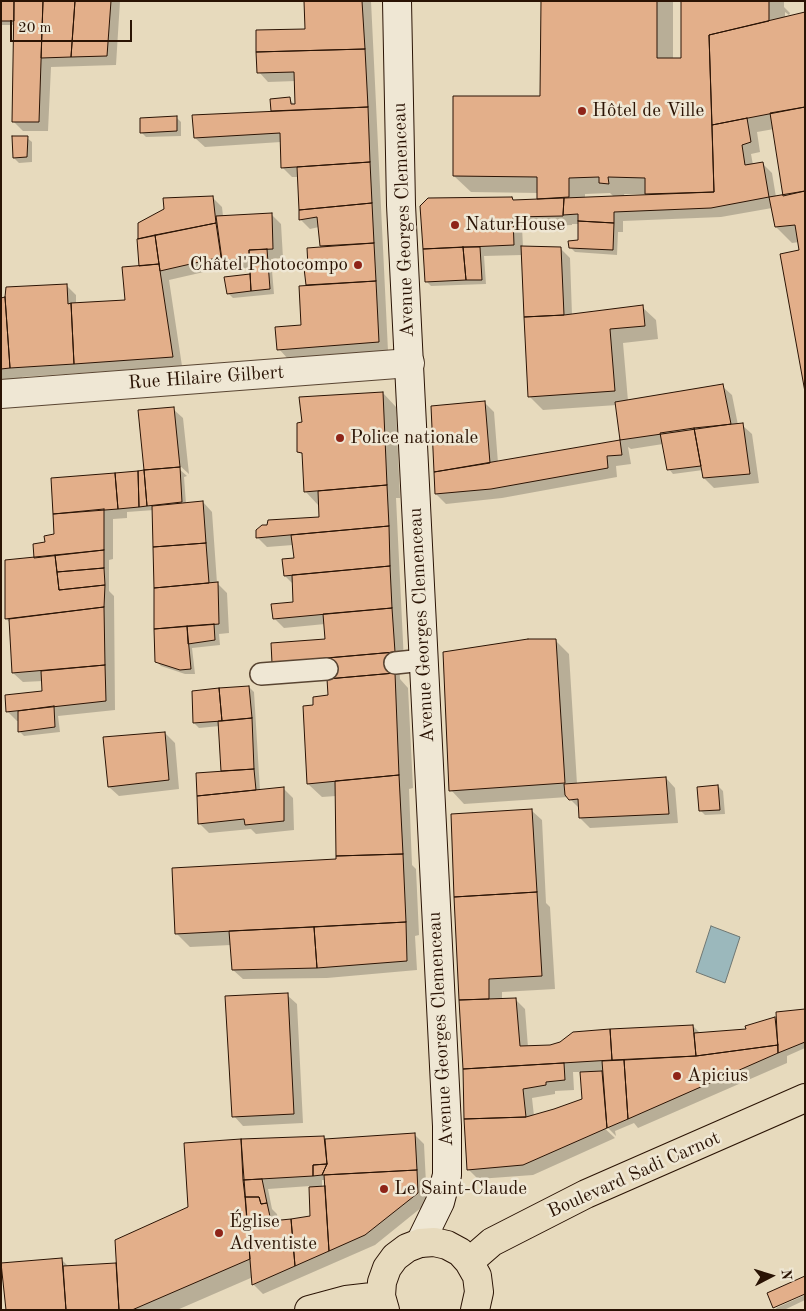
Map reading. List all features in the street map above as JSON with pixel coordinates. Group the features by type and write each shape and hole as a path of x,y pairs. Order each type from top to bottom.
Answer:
{"main road":[{"name":"Avenue Georges Clemenceau","path":"397,1 401,206 447,1126 447,1175 440,1202 420,1243"},
{"name":"Rue Hilaire Gilbert","path":"1,394 410,363"},
{"name":"Boulevard Sadi Carnot","path":"469,1262 492,1242 586,1194 805,1098"},
{"path":"308,1310 346,1300 383,1303 382,1282 386,1268 395,1257 407,1248 420,1243 434,1242 447,1245 460,1252 469,1262 477,1276 479,1292 475,1310"}],"lane":[{"path":"395,663 423,660"},
{"path":"261,674 327,669"}],"water":[{"path":"711,926 740,937 725,983 696,972"}],"building":[{"path":"1,1 14,1 14,21 1,21"},
{"path":"14,1 43,1 39,122 12,122"},
{"path":"43,1 75,1 71,57 41,58"},
{"path":"75,1 111,1 107,56 71,57"},
{"path":"304,1 362,1 365,49 256,52 256,30 305,29"},
{"name":"Hôtel de Ville","path":"541,1 657,1 657,58 681,58 681,1 769,1 769,21 709,35 714,192 645,194 645,178 608,177 609,184 599,183 599,177 569,178 569,197 537,199 537,177 453,176 453,96 540,96"},
{"path":"805,12 805,107 712,125 709,35"},
{"path":"365,49 368,107 271,111 270,99 290,97 291,104 295,104 294,72 257,73 256,52"},
{"path":"368,107 370,162 281,168 280,133 194,138 192,115"},
{"path":"805,107 805,191 783,196 770,113"},
{"path":"177,116 177,131 140,133 140,118"},
{"path":"747,118 751,142 742,145 745,165 763,162 769,197 711,208 614,212 614,223 578,221 578,214 563,215 564,198 714,192 712,125"},
{"path":"12,136 28,136 27,157 13,158"},
{"path":"370,162 372,203 299,210 297,167"},
{"path":"805,191 805,392 780,254 799,250 795,225 775,227 769,197"},
{"path":"213,196 216,223 138,239 138,223 164,209 163,198"},
{"path":"512,197 513,200 564,198 563,216 513,217 514,245 423,249 420,206 428,198"},
{"path":"372,203 374,243 320,246 317,217 299,220 299,210"},
{"path":"272,213 273,249 249,250 249,259 222,260 216,216"},
{"path":"578,221 614,223 613,250 569,248 568,241 578,240"},
{"path":"216,223 221,257 160,271 155,235"},
{"path":"155,235 159,264 139,266 137,239"},
{"path":"374,243 376,281 306,285 304,268 308,267 307,248"},
{"path":"521,246 561,247 564,315 524,317"},
{"path":"463,247 480,247 482,280 466,280"},
{"path":"463,247 466,280 425,282 423,249"},
{"path":"267,249 270,289 251,291 249,250"},
{"path":"159,264 173,357 74,364 71,303 125,300 122,267"},
{"path":"250,274 251,291 227,294 224,277"},
{"path":"376,281 379,342 277,350 275,327 301,325 299,286"},
{"path":"67,284 68,304 71,303 74,364 10,368 6,287"},
{"path":"5,297 10,368 1,369 1,298"},
{"path":"643,305 645,326 610,329 615,391 528,397 524,317 564,315"},
{"path":"723,384 731,424 620,440 615,402"},
{"path":"383,392 387,485 304,492 302,453 297,452 297,423 302,422 299,397"},
{"path":"485,401 490,463 434,472 431,406"},
{"path":"174,407 180,467 144,470 138,410"},
{"path":"743,423 750,474 703,478 694,428"},
{"path":"694,428 701,466 667,470 660,433"},
{"path":"620,440 622,455 607,456 608,468 491,489 435,494 434,472"},
{"path":"180,467 182,502 147,506 144,470"},
{"path":"144,470 147,506 139,507 138,471"},
{"path":"138,471 139,507 118,509 115,473"},
{"path":"115,473 118,509 53,514 51,478"},
{"path":"387,485 389,526 256,538 256,530 262,525 267,525 268,520 319,517 318,491"},
{"path":"203,501 206,543 153,547 152,506"},
{"path":"104,509 104,550 34,558 33,544 45,542 44,536 54,534 53,514"},
{"path":"389,526 390,566 284,576 282,559 294,558 291,535"},
{"path":"206,543 209,583 154,588 153,547"},
{"path":"104,550 104,568 57,572 55,555"},
{"path":"55,555 59,590 105,585 104,607 5,619 5,560"},
{"path":"390,566 392,608 273,619 271,604 293,602 292,575"},
{"path":"104,568 105,585 59,590 57,572"},
{"path":"218,582 219,624 154,629 154,588"},
{"path":"104,607 105,665 12,673 9,619"},
{"path":"392,608 395,652 272,663 271,643 325,639 323,614"},
{"path":"214,624 215,640 188,644 187,626"},
{"path":"187,626 191,669 180,670 155,662 154,629"},
{"path":"528,639 556,639 565,783 449,791 443,652"},
{"path":"395,652 395,673 327,679 326,658"},
{"path":"105,665 106,701 6,712 5,695 42,691 41,671"},
{"path":"395,673 399,775 307,784 303,706 313,705 313,697 328,695 327,679"},
{"path":"249,686 252,718 222,721 219,688"},
{"path":"219,688 222,721 193,723 192,691"},
{"path":"54,706 55,727 18,732 18,711"},
{"path":"252,718 254,769 221,771 218,721"},
{"path":"165,732 169,780 108,787 103,737"},
{"path":"254,769 256,790 197,796 196,773"},
{"path":"399,775 403,854 336,856 335,781"},
{"path":"666,777 669,814 579,818 578,799 569,800 565,795 564,784"},
{"path":"718,785 720,810 699,811 697,787"},
{"path":"284,787 284,821 245,825 244,819 198,824 197,796"},
{"path":"532,809 537,892 454,897 451,814"},
{"path":"403,854 406,922 175,934 172,868 336,859 336,856"},
{"path":"537,892 542,976 489,979 489,999 459,1000 454,897"},
{"path":"406,922 407,961 317,968 314,927"},
{"path":"314,927 317,968 232,970 229,931"},
{"path":"288,993 294,1114 232,1117 225,996"},
{"path":"516,998 520,1046 550,1045 560,1042 573,1032 610,1029 612,1060 463,1069 459,1000"},
{"path":"805,1009 805,1042 778,1053 776,1012"},
{"path":"775,1017 778,1045 696,1056 694,1033 746,1029 745,1026"},
{"path":"693,1025 696,1056 612,1060 610,1029"},
{"path":"778,1045 778,1053 628,1119 624,1060 696,1056"},
{"path":"624,1060 628,1119 607,1128 602,1061"},
{"path":"564,1063 565,1080 546,1082 546,1085 523,1089 526,1117 464,1119 463,1069"},
{"path":"602,1071 607,1128 523,1165 467,1170 464,1119 526,1117 554,1109 582,1099 580,1072"},
{"path":"415,1133 417,1170 322,1175 327,1164 325,1139"},
{"path":"324,1136 327,1164 313,1165 313,1176 243,1180 241,1139"},
{"path":"241,1139 250,1259 132,1310 119,1310 115,1240 188,1207 184,1143"},
{"path":"327,1164 322,1175 313,1176 313,1165"},
{"path":"417,1170 418,1193 365,1235 329,1251 324,1175"},
{"path":"262,1179 267,1203 261,1204 259,1197 245,1197 243,1180"},
{"path":"325,1186 329,1251 295,1266 291,1219 310,1216 309,1187"},
{"path":"245,1197 259,1197 261,1204 267,1203 271,1221 291,1219 295,1266 252,1285"},
{"path":"62,1258 66,1310 6,1310 1,1263"},
{"path":"116,1263 119,1310 66,1310 63,1266"},
{"path":"805,1276 805,1294 773,1308 767,1293"}],"place":[{"name":"Hôtel de Ville","path":"582,111"},
{"name":"NaturHouse","path":"455,225"},
{"name":"Châtel'Photocompo","path":"358,265"},
{"name":"Police nationale","path":"340,438"},
{"name":"Apicius","path":"677,1076"},
{"name":"Le Saint-Claude","path":"384,1189"},
{"name":"Église Adventiste","path":"219,1233"}]}
